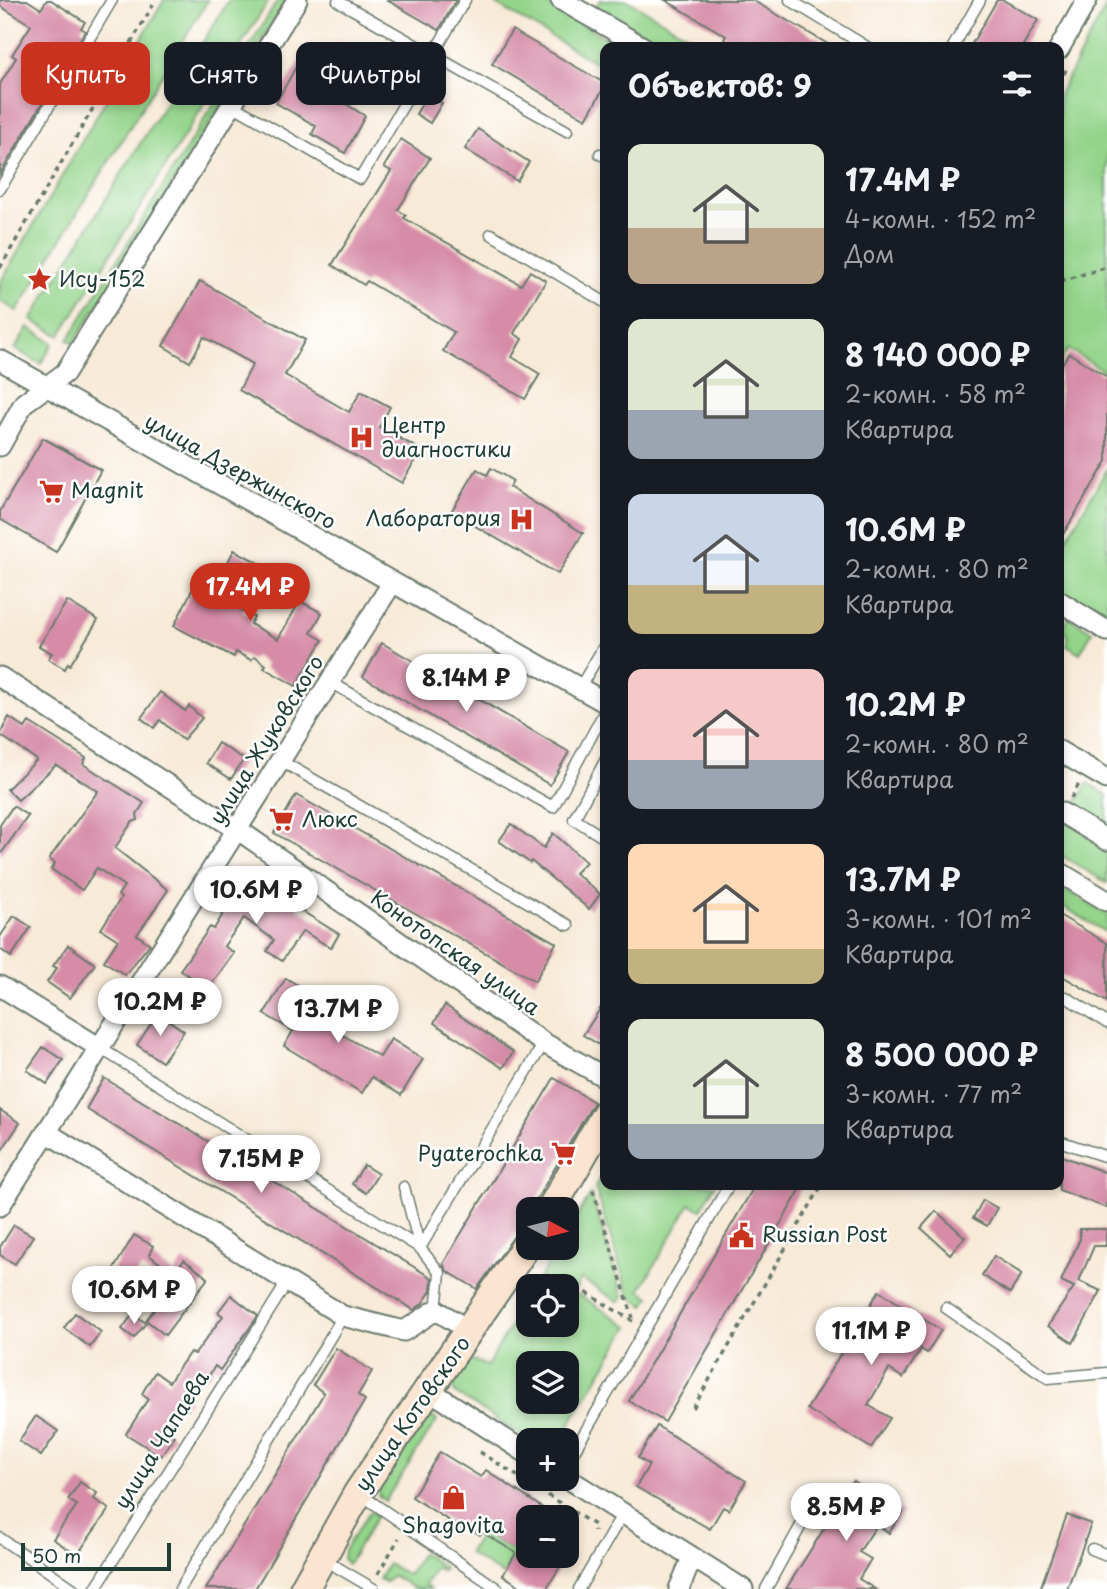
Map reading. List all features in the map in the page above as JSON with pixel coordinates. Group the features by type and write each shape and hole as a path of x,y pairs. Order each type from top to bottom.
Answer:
{"street":[{"path":"271,42 297,0"},
{"path":"561,0 585,6 636,42"},
{"path":"1063,42 1087,0"},
{"path":"0,446 24,403 65,373 232,105"},
{"name":"улица Дзержинского","path":"0,360 44,388 600,700"},
{"name":"улица Жуковского","path":"0,1206 393,583"},
{"path":"1064,604 1106,629"},
{"name":"Конотопская улица","path":"0,677 237,830 544,1042 600,1075"},
{"path":"1064,754 1107,779"},
{"path":"1064,814 1107,840"},
{"path":"1064,876 1107,901"},
{"path":"0,986 100,1048"},
{"path":"558,1197 600,1124"},
{"path":"46,1132 289,1280 343,1316 404,1331 436,1310 470,1331"},
{"name":"улица Котовского","path":"304,1589 358,1493 517,1260"},
{"path":"429,1390 516,1446"},
{"path":"579,1486 743,1589"},
{"path":"679,1589 692,1558"}],"lane":[{"path":"0,189 111,0"},
{"path":"440,42 465,0"},
{"path":"790,0 859,42"},
{"path":"338,1 411,42"},
{"path":"956,42 976,1"},
{"path":"446,62 566,131"},
{"path":"232,105 360,179 403,105"},
{"path":"491,234 600,299"},
{"path":"579,690 600,653"},
{"path":"330,682 553,807 600,720"},
{"path":"281,761 568,925"},
{"path":"600,770 573,819 600,835"},
{"path":"1066,998 1107,1023"},
{"path":"420,1248 544,1042"},
{"path":"100,1048 420,1248 440,1273 436,1310"},
{"path":"1064,1142 1107,1157"},
{"path":"404,1187 420,1248"},
{"path":"579,1442 726,1190"},
{"name":"улица Чапаева","path":"95,1589 289,1280"},
{"path":"946,1308 1048,1378 1107,1373"},
{"path":"180,1589 343,1316"},
{"path":"358,1493 498,1589"},
{"path":"766,1589 810,1509"},
{"path":"579,1589 623,1513"},
{"path":"0,1538 74,1589"},
{"path":"1092,1549 1107,1555"},
{"path":"321,1558 372,1588"}],"path":[{"path":"0,268 156,0"},
{"path":"1064,280 1107,267"},
{"path":"579,1290 634,1322 593,1190"},
{"path":"693,1408 819,1190"},
{"path":"480,1452 594,1525 595,1538"},
{"path":"372,1588 407,1525"}],"green space":[{"path":"164,0 208,0 182,42 164,42 164,72 150,94 150,42 140,42"},
{"path":"229,0 269,0 243,42 203,42"},
{"path":"278,0 286,0 260,42 252,42"},
{"path":"489,0 540,0 612,42 600,42 600,65"},
{"path":"600,0 627,0 699,42 651,42 594,9"},
{"path":"1107,5 1107,373 1068,349 1064,356 1064,85"},
{"path":"103,105 144,105 17,311 0,301 0,283"},
{"path":"164,105 204,105 60,336 31,320"},
{"path":"213,105 221,105 74,343 68,340"},
{"path":"28,327 53,343 41,364 15,349"},
{"path":"1107,469 1107,611 1092,602 1086,610 1064,597 1064,542"},
{"path":"1069,617 1092,632 1080,653 1067,645 1064,626"},
{"path":"1088,783 1107,795 1107,883 1064,857 1064,824"},
{"path":"1064,889 1107,914 1107,933 1064,907"},
{"path":"600,1178 600,1190 712,1190 701,1210 690,1204 640,1290 650,1297 645,1306 629,1296 595,1187"},
{"path":"591,1194 623,1296 619,1302 581,1279 579,1283 579,1274 542,1274 551,1260 579,1260 579,1214"},
{"path":"579,1295 629,1326 579,1409 579,1351 516,1351 516,1414 576,1414 567,1428 516,1428 516,1432 455,1393 451,1378 465,1361 475,1361 487,1366 516,1317 516,1337 579,1337"},
{"path":"430,1416 437,1420 385,1501 378,1495 379,1487 425,1417"},
{"path":"369,1513 378,1514 348,1564 343,1559 344,1550"},
{"path":"482,1532 516,1553 503,1575 468,1553"},
{"path":"422,1553 444,1567 442,1571 436,1567 425,1585 430,1589 415,1589 392,1575 386,1582 379,1579 388,1564 408,1575"}],"building":[{"path":"0,0 27,0 41,9 47,0 51,0 85,22 81,28 85,31 78,42 21,42 21,105 41,105 0,174 0,84 16,58 12,55 31,25 0,6"},
{"path":"387,0 456,0 439,30"},
{"path":"665,0 752,0 824,42 729,42 724,39 726,36"},
{"path":"997,0 1003,0 1038,20 1025,42 973,42"},
{"path":"512,30 600,81 600,94 586,119 492,64"},
{"path":"296,67 296,105 348,105 365,116 345,153 312,134 316,126 279,105 282,105 282,92"},
{"path":"421,105 441,105 430,123 416,114"},
{"path":"478,129 529,162 517,181 465,149"},
{"path":"401,139 430,158 398,210 406,215 404,218 521,285 530,271 546,281 514,333 522,339 512,357 540,374 525,399 443,351 454,332 367,281 364,285 332,265 391,171 384,167"},
{"path":"200,281 305,340 285,375 349,412 361,391 390,407 379,427 421,450 402,483 239,390 253,364 204,337 190,362 163,346"},
{"path":"1069,353 1107,377 1107,461 1064,533 1064,361"},
{"name":"Magnit","path":"43,438 101,470 56,552 0,519 0,511"},
{"name":"Лаборатория","path":"491,468 513,481 509,487 583,533 558,574 451,512 477,469 487,475"},
{"path":"234,550 261,564 256,574 260,576 242,611 254,617 250,624 278,639 300,601 322,613 311,633 323,640 296,686 264,668 266,665 255,656 251,660 236,652 234,657 174,626 194,586 211,595"},
{"path":"67,601 98,620 65,669 48,659 52,653 39,646"},
{"path":"382,643 569,752 550,785 363,677"},
{"path":"160,692 185,711 189,706 202,718 183,740 160,720 154,728 141,718"},
{"path":"9,717 25,728 29,722 86,758 83,764 144,803 137,814 138,820 132,822 115,848 168,890 137,935 150,944 125,975 104,961 118,940 101,929 121,898 118,895 124,886 97,868 82,890 51,869 55,863 49,859 98,791 56,765 18,800 7,789 37,760 0,735"},
{"path":"218,743 244,759 231,779 206,763"},
{"path":"296,795 556,943 535,981 274,833"},
{"path":"13,806 28,816 0,855 0,825"},
{"path":"511,824 544,848 553,833 586,862 575,873 600,894 589,909 531,861 530,863 499,841"},
{"path":"263,872 304,898 297,908 339,934 331,948 303,931 282,961 267,951 274,940 244,918 224,946 234,953 208,989 180,970 210,927 214,929 246,876"},
{"path":"14,916 31,927 11,957 0,949 0,937"},
{"path":"1064,918 1107,943 1107,1002 1064,977"},
{"path":"68,945 95,964 70,998 47,982 57,968 53,966"},
{"path":"286,978 319,998 309,1015 380,1057 391,1039 423,1059 401,1095 372,1077 362,1093 284,1046 293,1031 264,1014"},
{"path":"445,1005 513,1052 503,1068 434,1023"},
{"path":"600,1009 600,1045 583,1035"},
{"path":"158,1013 184,1031 162,1062 137,1045"},
{"path":"43,1047 63,1060 47,1084 27,1070"},
{"path":"104,1078 432,1278 431,1291 414,1310 86,1109"},
{"path":"554,1078 594,1102 538,1197 516,1197 516,1233 477,1289 447,1271 443,1264"},
{"path":"0,1110 20,1123 0,1153"},
{"path":"1064,1157 1107,1173 1107,1208 1059,1190 1064,1190"},
{"path":"364,1165 378,1174 366,1193 352,1184"},
{"path":"752,1190 800,1190 665,1422 629,1401"},
{"path":"983,1200 997,1208 987,1226 973,1218"},
{"path":"936,1211 965,1237 950,1254 921,1228"},
{"path":"14,1225 33,1236 15,1264 0,1255 0,1247"},
{"path":"1080,1229 1106,1229 1106,1246 1094,1246 1079,1281 1101,1291 1073,1343 1048,1326 1074,1287 1061,1281 1080,1239"},
{"path":"134,1235 153,1246 149,1255 174,1274 184,1260 208,1278 165,1335 146,1320 170,1289 141,1268 133,1281 113,1270"},
{"path":"994,1256 1022,1274 1010,1293 982,1275"},
{"path":"879,1291 941,1330 927,1353 921,1349 903,1378 889,1369 868,1405 890,1418 871,1448 807,1409"},
{"path":"231,1295 258,1316 220,1370 215,1366 208,1377 198,1377 187,1393 188,1404 180,1405 163,1430 174,1436 161,1456 126,1434 148,1399 142,1394 155,1372 169,1382 190,1352 195,1354 223,1316 218,1312"},
{"path":"75,1313 101,1332 90,1347 64,1328"},
{"path":"133,1314 146,1323 134,1338 122,1329"},
{"path":"336,1348 372,1371 358,1395 365,1400 255,1589 206,1589 324,1393 313,1385"},
{"path":"36,1416 58,1431 41,1456 19,1441"},
{"path":"657,1426 746,1481 729,1510 723,1507 710,1529 636,1487 649,1465 638,1458"},
{"path":"440,1452 481,1477 486,1470 538,1505 516,1505 516,1553 482,1532 480,1535 467,1527 465,1531 412,1497"},
{"path":"854,1481 903,1512 889,1533 877,1525 859,1552 871,1559 859,1579 875,1589 786,1589"},
{"path":"80,1482 97,1493 94,1499 109,1509 77,1555 53,1539 77,1505 68,1500"},
{"path":"1067,1515 1091,1524 1067,1589 1040,1589"},
{"path":"516,1553 516,1568 559,1568 546,1589 524,1589 503,1575"}],"place":[{"name":"Ису-152","path":"39,280"},
{"name":"Центр диагностики","path":"362,438"},
{"name":"Magnit","path":"51,491"},
{"name":"Лаборатория","path":"521,519"},
{"name":"Люкс","path":"282,820"},
{"name":"Pyaterochka","path":"563,1154"},
{"name":"Russian Post","path":"742,1235"},
{"name":"Shagovita","path":"453,1497"}]}
